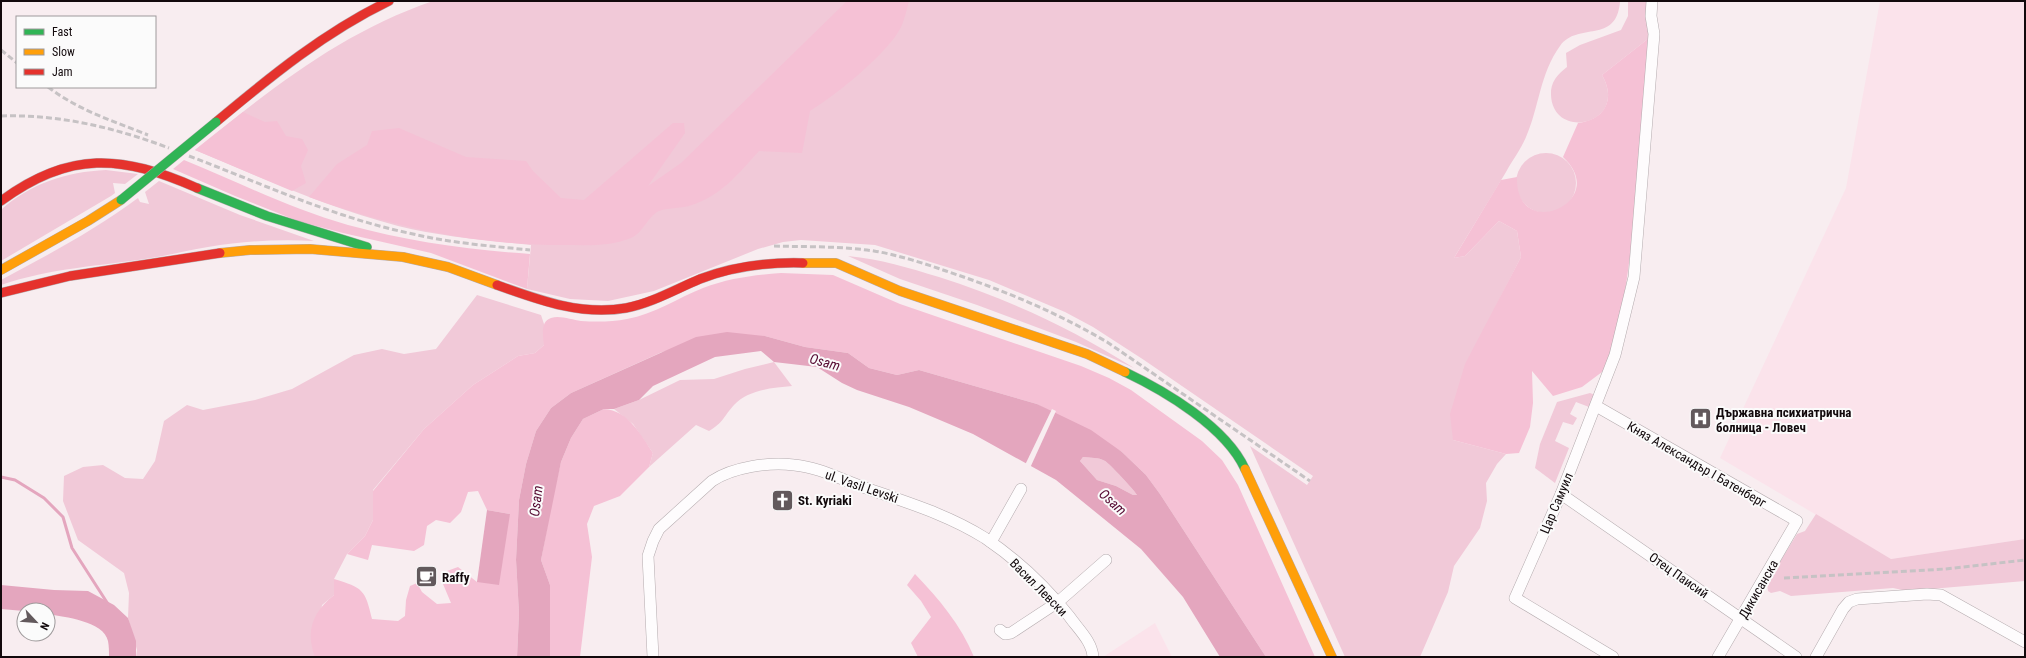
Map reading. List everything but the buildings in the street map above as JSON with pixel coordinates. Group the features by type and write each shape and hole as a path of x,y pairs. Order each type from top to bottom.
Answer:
{"main road":[{"path":"1,270 88,221 121,200 282,68 317,42 370,10 389,1"},
{"path":"1,201 30,180 57,169 92,162 126,164 166,175 206,193 296,227 403,257 448,267 548,303 574,308 607,310 627,308 647,302 700,278 728,269 769,262 836,263 900,292 1087,354 1137,378 1181,406 1228,441 1240,456 1332,657"},
{"path":"1,293 70,276 250,250 310,249 403,257"}],"street":[{"name":"Цар Самуил","path":"1601,654 1514,598 1561,494 1615,356 1634,278 1654,34 1650,16 1652,1"},
{"name":"Княз Александър I Батенберг","path":"1596,406 1797,521"},
{"name":"ul. Vasil Levski","path":"653,657 648,556 653,541 659,529 667,521 720,475 775,464 812,468 940,514 991,542"},
{"path":"991,542 1021,489"},
{"name":"Отец Паисий","path":"1561,494 1796,657"},
{"name":"Дикисанска","path":"1718,657 1797,521"},
{"name":"Васил Левски","path":"991,542 1058,602 1092,647 1093,657"},
{"path":"1000,630 1005,634 1010,634 1058,602 1106,560"},
{"path":"1816,657 1849,602 1865,598 1927,594 1941,595 2025,642"},
{"path":"1601,654 1613,657"}],"shaded area":[{"path":"433,1 1620,2 1617,15 1611,24 1604,28 1576,35 1568,39 1560,46 1553,56 1524,141 1454,258 1465,256 1499,221 1517,231 1521,257 1496,306 1453,440 1506,454 1497,464 1486,483 1487,501 1480,528 1454,566 1448,592 1420,657 1345,657 1250,446 1307,485 1313,476 1144,360 1093,327 1065,312 989,280 875,245 801,240 783,242 758,249 654,291 608,301 570,299 527,289 531,245 431,233 372,219 295,192 195,150 279,84 337,46 367,29 399,14"},
{"path":"847,1 909,1 902,25 896,36 875,60 833,95 810,111 802,153 759,151 729,183 712,196 688,206 667,209 655,213 635,236 623,241 597,245 580,245 497,242 465,238 371,217 309,197 337,164 367,145 372,131 399,128 466,157 526,161 533,171 561,198 584,200 673,123 684,123 685,133 648,186 681,163"},
{"path":"1628,1 1648,1 1649,38 1602,75 1608,92 1606,105 1599,115 1588,121 1575,122 1564,119 1555,110 1551,90 1555,79 1567,67 1566,53 1580,45 1621,30 1628,16"},
{"path":"1880,1 2025,1 2025,539 1891,559 1720,458 1846,188"},
{"path":"1649,38 1631,249 1625,292 1606,369 1582,387 1553,396 1532,371 1533,403 1530,427 1519,453 1506,454 1453,440 1450,414 1465,364 1521,257 1517,231 1499,221 1465,256 1454,258 1501,180 1517,177 1520,197 1530,208 1544,212 1558,209 1569,201 1576,189 1575,174 1563,157 1578,123 1595,118 1605,107 1608,100 1608,92 1602,75"},
{"path":"243,112 265,122 277,121 286,136 302,139 308,150 301,166 306,183 292,191 195,150"},
{"path":"1546,153 1563,158 1571,166 1576,183 1571,200 1563,208 1546,213 1529,208 1521,200 1516,183 1521,166 1529,158"},
{"path":"184,160 285,203 327,219 370,231 438,244 530,254 527,289 431,253 298,221 173,169"},
{"path":"106,170 138,174 125,184 113,183 115,193 111,196 1,261 1,210 24,193 37,186 63,176"},
{"path":"159,181 240,215 314,241 275,240 221,245 151,258 57,271 19,279 1,285 1,280 54,252 122,210 138,198 140,202 149,204 145,192"},
{"path":"848,256 872,259 905,267 991,295 1040,316 1087,340 1134,368 1076,342 977,305 900,279"},
{"path":"781,273 833,275 900,304 1081,366 1109,378 1131,390 1202,441 1222,460 1238,485 1315,657 1266,657 1160,494 1146,475 1122,452 1037,404 919,370 897,375 869,368 848,353 805,347 765,336 662,352 571,393 551,408 536,431 526,464 519,500 516,560 519,613 517,657 315,657 312,648 311,630 316,615 334,595 334,579 351,585 361,591 367,601 372,619 398,621 405,616 406,600 410,586 417,583 422,592 437,604 451,603 443,584 447,571 458,567 477,582 510,514 487,510 478,491 468,492 461,512 450,523 436,520 427,526 424,545 414,551 372,545 368,560 347,554 365,536 373,520 373,491 424,429 473,385 518,356 535,353 544,345 543,330 545,322 555,317 592,322 637,317 656,310 703,288 722,282"},
{"path":"477,295 541,315 544,324 544,345 535,353 518,356 473,385 424,429 373,490 373,520 365,536 347,554 334,579 334,595 322,605 315,657 136,657 137,650 128,618 129,593 124,573 78,540 63,501 64,476 83,467 103,465 125,478 143,479 155,461 164,421 187,405 203,410 255,400 292,389 354,355 382,349 404,354 436,349"},
{"path":"774,362 792,386 754,392 734,405 720,422 709,431 696,425 649,467 653,453 633,424 614,409 639,400 680,380 714,379"},
{"path":"1590,393 1595,395 1592,404 1589,407 1576,402 1570,414 1577,418 1573,425 1563,422 1555,441 1569,448 1555,483 1535,468 1540,444 1557,402"},
{"path":"604,409 613,410 627,419 639,431 653,453 649,467 620,496 594,506 587,524 592,557 580,657 550,657 550,585 541,560 553,496 561,462 571,438 583,419"},
{"path":"1083,457 1097,458 1105,461 1122,477 1137,495 1133,495 1116,486 1097,480 1080,461"},
{"path":"1816,514 1891,559 2025,539 2025,581 1907,591 1893,588 1791,596 1780,591 1771,593 1768,591 1767,583 1797,534 1805,531"},
{"path":"915,574 949,613 963,634 974,657 918,657 911,643 931,617 921,601 907,585"},
{"path":"1155,623 1172,657 1103,657"}],"water":[{"name":"Osam","path":"727,332 765,336 805,347 848,353 869,368 897,375 919,370 1037,404 1091,430 1122,452 1146,475 1160,494 1266,657 1220,657 1183,597 1141,549 1056,480 973,434 909,407 857,390 842,383 817,367 774,362 761,351 715,357 653,386 639,400 614,409 604,409 583,419 571,438 561,462 541,560 550,585 550,657 517,657 519,613 516,560 519,500 526,464 536,431 551,408 571,393 696,337","holes":["1083,457 1097,458 1105,461 1122,477 1137,495 1133,495 1116,486 1097,480 1080,461"]},
{"path":"487,510 510,514 499,585 477,582"},
{"path":"1,585 54,590 88,591 114,605 128,618 136,641 136,657 109,657 108,641 105,634 91,624 56,616 56,602 16,602 16,610 1,609"}],"pier":[{"path":"1052,409 1056,411 1030,468 1025,465"}],"waterway":[{"path":"1,477 15,480 44,498 63,517 72,548 108,604"}],"railway":[{"path":"1,50 16,62"},
{"path":"49,88 84,109 148,135"},
{"path":"1,116 44,117 66,120 129,134 169,148"},
{"path":"189,156 327,210 384,227 442,240 530,250"},
{"path":"774,246 849,248 874,251 919,262 967,278 1029,302 1107,342 1310,481"},
{"path":"1784,578 1945,569 2025,560"}],"traffic: fast":[{"path":"121,200 216,122"},
{"path":"197,188 267,216 367,247"},
{"path":"1125,372 1158,389 1193,412 1224,439 1236,454 1245,469"}],"traffic: slow":[{"path":"1,270 88,221 121,200"},
{"path":"220,253 250,250 310,249 403,257 448,267 497,285"},
{"path":"803,263 836,263 900,291 1087,354 1125,372"},
{"path":"1245,469 1332,657"}],"traffic: jam":[{"path":"216,122 299,56 365,13 389,1"},
{"path":"1,201 26,184 50,173 74,166 97,163 120,164 144,169 170,177 197,188"},
{"path":"1,293 70,276 220,253"},
{"path":"497,285 560,305 593,310 609,310 626,308 645,303 700,279 725,271 764,264 803,263"}],"place":[{"name":"Държавна психиатрична болница - Ловеч","path":"1701,419"},
{"name":"St. Kyriaki","path":"783,500"},
{"name":"Raffy","path":"427,577"}]}
